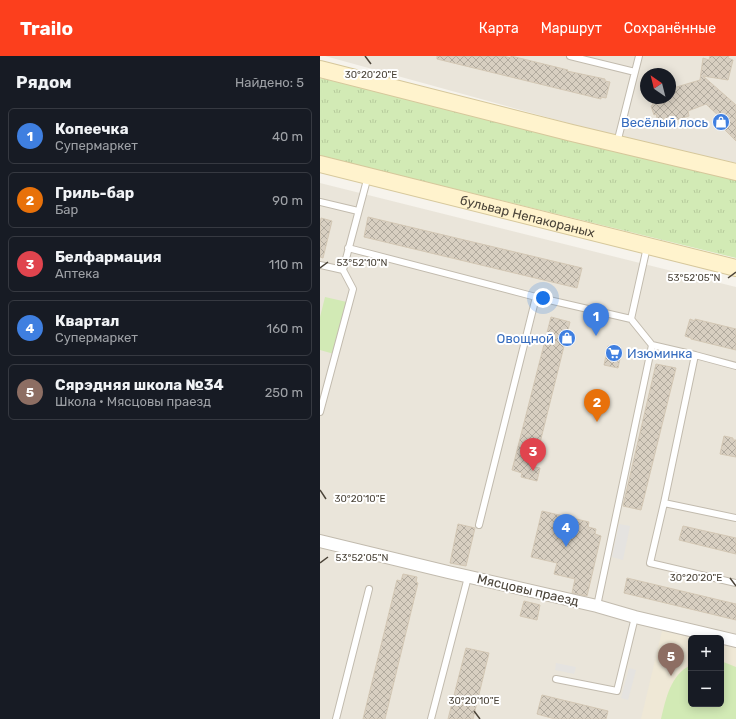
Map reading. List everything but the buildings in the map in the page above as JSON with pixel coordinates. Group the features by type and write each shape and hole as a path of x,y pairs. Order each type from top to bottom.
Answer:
{"main road":[{"path":"320,69 572,133 736,172"},
{"name":"бульвар Непакораных","path":"320,164 736,268"}],"street":[{"name":"Мясцовы праезд","path":"320,541 468,577 597,606 635,617 736,641"}],"lane":[{"path":"570,56 635,72"},
{"path":"617,143 639,56"},
{"path":"320,412 353,289 343,270 368,176"},
{"path":"320,202 358,211"},
{"path":"631,319 647,246"},
{"path":"348,248 536,297 631,319 652,345 736,366"},
{"path":"320,265 343,270"},
{"path":"479,525 536,297"},
{"path":"597,606 652,345"},
{"path":"695,355 650,563 736,583"},
{"path":"664,503 736,518"},
{"path":"431,719 468,577"},
{"path":"336,719 369,589"},
{"path":"556,679 617,691 635,617"}],"shaded area":[{"path":"325,56 736,56 736,163 615,136"},
{"path":"320,183 736,287 736,719 320,719"},
{"path":"619,524 630,526 623,560 612,557"},
{"path":"662,631 688,637 688,707 724,707 724,646 736,648 736,719 641,719"},
{"path":"556,663 576,667 574,674 555,670"},
{"path":"629,668 636,670 628,700 621,698"}],"green space":[{"path":"320,78 736,178 736,258 320,156"},
{"path":"325,297 347,302 334,354 320,350 320,317"},
{"path":"724,662 736,667 736,719 661,719 670,688 678,675 688,667 688,707 724,707"}],"place":[{"name":"Весёлый лось","path":"721,122"},
{"name":"Копеечка","path":"596,336"},
{"name":"Овощной","path":"567,338"},
{"name":"Изюминка","path":"614,353"},
{"name":"Гриль-бар","path":"597,422"},
{"name":"Белфармация","path":"533,471"},
{"name":"Квартал","path":"566,547"},
{"name":"Сярэдняя школа №34","path":"671,676"}]}
